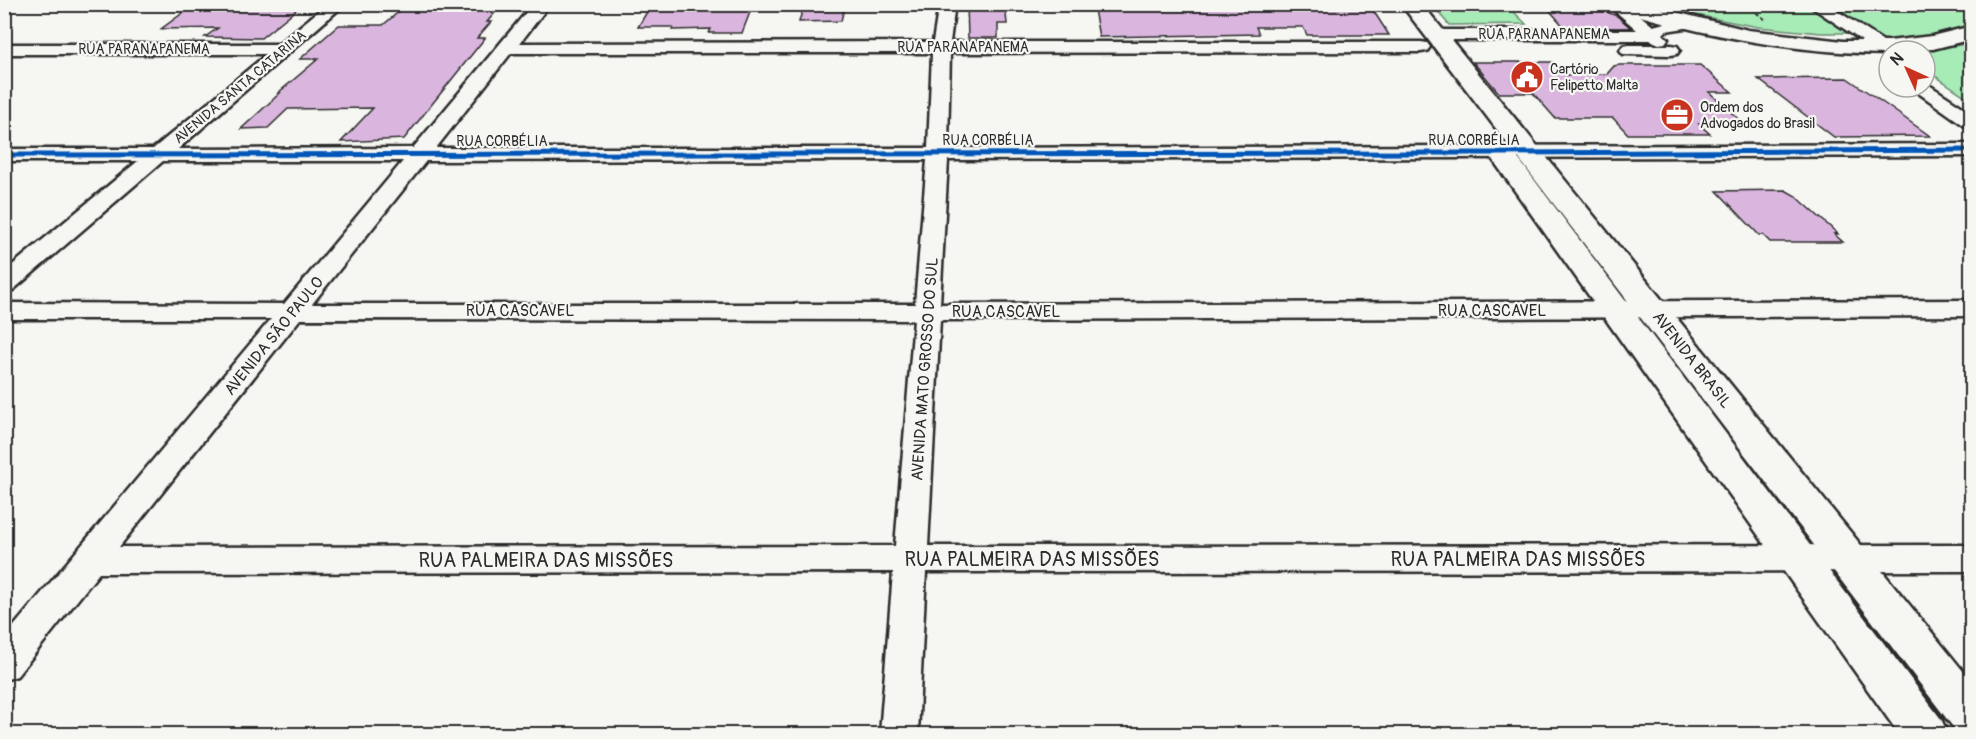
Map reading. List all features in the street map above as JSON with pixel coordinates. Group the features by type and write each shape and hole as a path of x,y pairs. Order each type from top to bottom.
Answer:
{"main road":[{"name":"AVENIDA BRASIL","path":"1390,4 1435,45"},
{"name":"AVENIDA BRASIL","path":"1411,4 1435,45 1515,153 1616,310 1925,735"},
{"path":"1618,4 1684,23 1793,43 1877,48"},
{"path":"1937,40 1971,32"},
{"name":"AVENIDA BRASIL","path":"1515,153 1652,309 1971,717"}],"street":[{"name":"AVENIDA SANTA CATARINA","path":"4,285 337,4"},
{"name":"AVENIDA SÃO PAULO","path":"4,665 92,560 542,4"},
{"name":"AVENIDA MATO GROSSO DO SUL","path":"899,735 913,560 938,154 941,47 948,4"},
{"name":"RUA PARANAPANEMA","path":"505,48 1435,45 1671,50 1618,4"},
{"path":"1815,4 1877,44"},
{"path":"1653,34 1667,24 1684,23"},
{"path":"1858,46 1877,59"},
{"name":"RUA PARANAPANEMA","path":"4,50 283,50"},
{"path":"1937,83 1971,105"},
{"path":"1937,99 1971,122"},
{"name":"RUA CORBÉLIA","path":"4,155 1515,153 1971,150"},
{"name":"RUA CASCAVEL","path":"4,311 928,312 1971,309"},
{"name":"RUA PALMEIRA DAS MISSÕES","path":"92,560 1971,558"}],"path":[{"path":"1745,4 1770,23"}],"green space":[{"path":"1432,5 1507,5 1526,24 1449,25"},
{"path":"1654,5 1971,5 1971,24 1960,29 1938,35 1877,40 1867,33 1821,33 1758,27"},
{"path":"1972,43 1971,100 1937,77 1937,49"}],"building":[{"path":"195,4 303,4 261,38 205,37 218,28 161,29"},
{"path":"804,4 845,4 841,21 799,22"},
{"path":"967,4 1005,4 1007,24 998,24 998,38 968,38"},
{"path":"1093,4 1369,4 1389,35 1307,35 1303,27 1256,27 1259,34 1099,37"},
{"path":"1544,4 1587,4 1617,16 1631,28 1565,28"},
{"path":"752,7 742,33 709,33 711,29 672,30 673,27 638,27 648,10"},
{"path":"466,8 499,8 487,22 491,22 477,38 485,38 404,139 341,142 373,108 288,109 268,128 241,129 318,59 300,59 339,25 383,25 402,9 464,10"},
{"path":"1473,62 1552,62 1565,75 1607,74 1614,66 1619,65 1700,65 1732,92 1709,92 1745,125 1699,124 1710,134 1628,134 1613,118 1555,118 1533,93 1499,93"},
{"path":"1847,78 1930,136 1834,137 1758,79"},
{"path":"1785,190 1796,196 1838,234 1834,234 1843,242 1770,242 1763,235 1759,235 1717,191"}],"cycle path":[{"path":"4,155 1502,153 1972,150"}],"place":[{"name":"Cartório Felipetto Malta","path":"1527,77"},
{"name":"Ordem dos Advogados do Brasil","path":"1677,115"}]}
